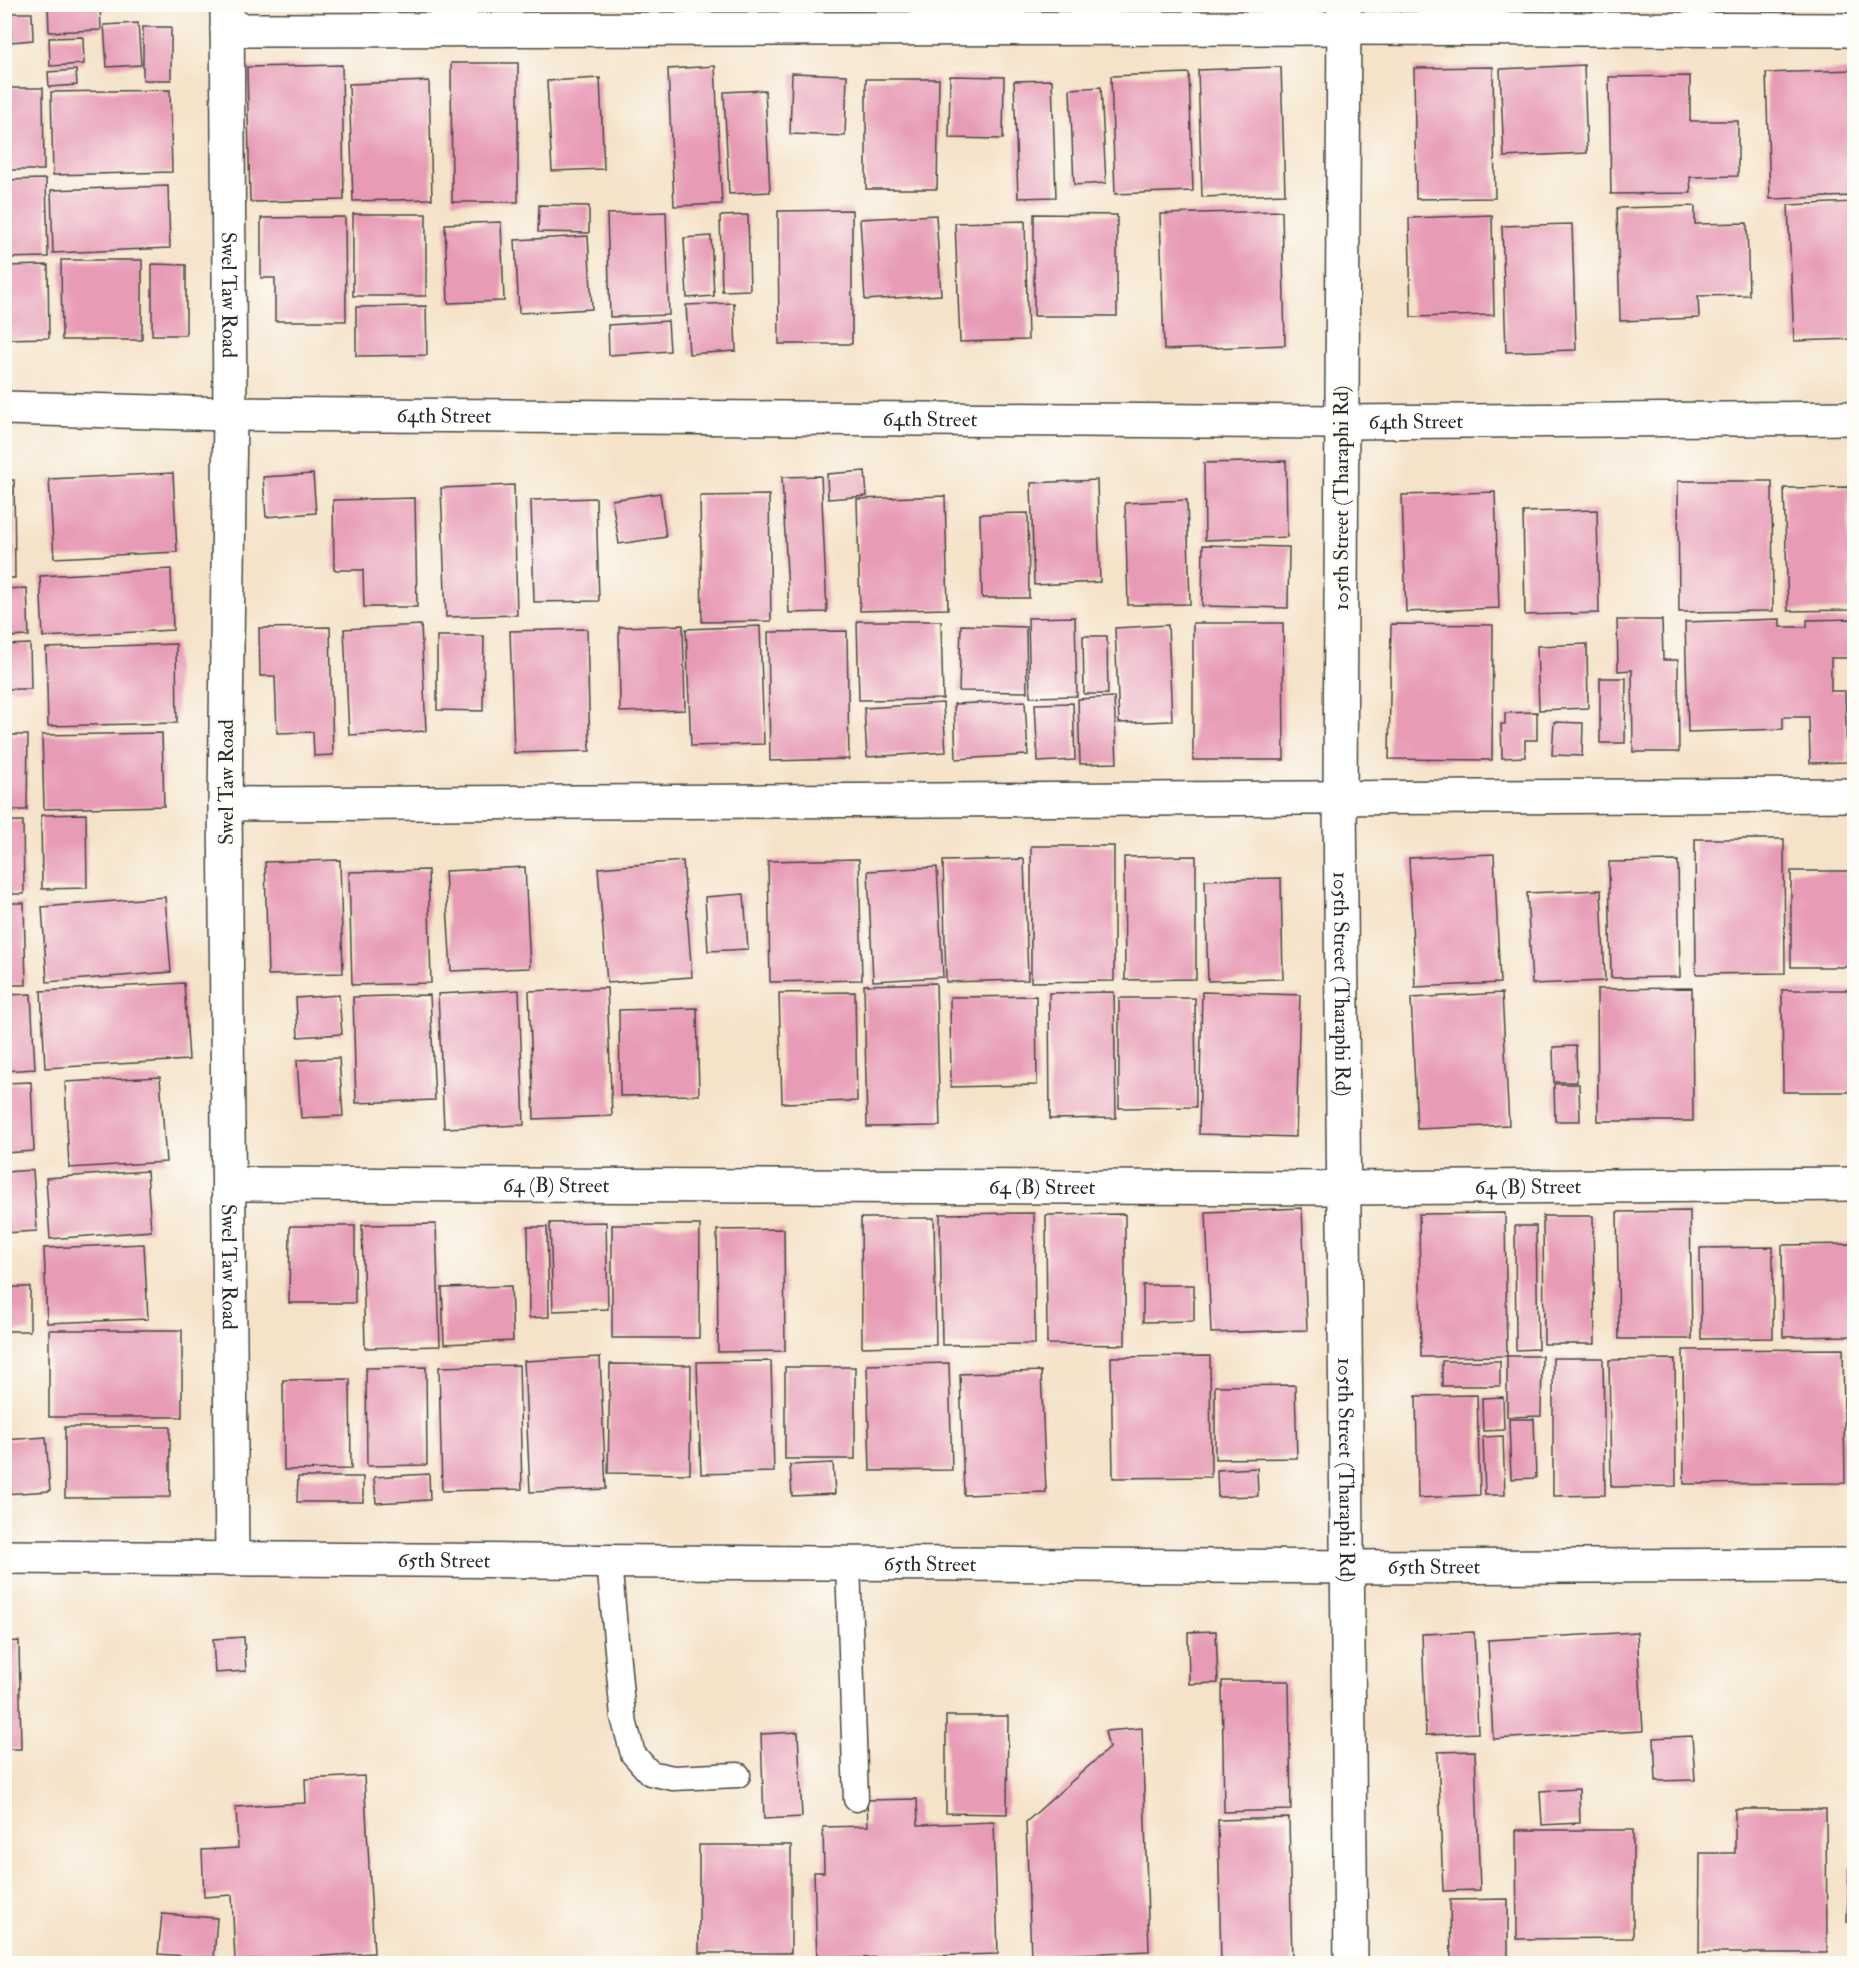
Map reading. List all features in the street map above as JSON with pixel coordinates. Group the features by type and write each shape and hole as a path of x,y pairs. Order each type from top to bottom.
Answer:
{"street":[{"path":"227,17 1344,16 1854,30"},
{"name":"105th Street (Tharaphi Rd)","path":"1344,16 1340,798 1351,1964"},
{"name":"Swel Taw Road","path":"227,17 230,414 225,804 232,1559"},
{"name":"64th Street","path":"4,408 230,414 1341,422 1854,418"},
{"path":"225,804 1854,795"},
{"name":"64 (B) Street","path":"229,1184 1344,1188 1854,1184"},
{"name":"65th Street","path":"4,1557 1348,1567 1854,1565"}],"lane":[{"path":"609,1561 623,1717 633,1754 650,1773 673,1778 738,1775"},
{"path":"848,1563 856,1799"}],"building":[{"path":"48,4 100,4 101,30 49,32"},
{"path":"10,13 32,13 33,40 11,42"},
{"path":"138,23 141,65 107,67 104,25"},
{"path":"143,27 171,27 171,80 143,80"},
{"path":"83,37 84,64 50,66 49,38"},
{"path":"451,63 518,63 518,202 452,202"},
{"path":"342,65 344,200 250,202 247,67"},
{"path":"1584,65 1587,153 1504,157 1500,69"},
{"path":"715,66 722,204 674,206 668,69"},
{"path":"1281,67 1285,194 1202,197 1198,70"},
{"path":"1493,67 1495,198 1416,199 1414,68"},
{"path":"76,70 77,85 49,87 48,72"},
{"path":"1854,70 1854,196 1770,199 1766,73"},
{"path":"792,73 847,75 845,136 790,134"},
{"path":"1189,73 1193,191 1115,194 1111,76"},
{"path":"950,76 1004,77 1003,139 949,138"},
{"path":"1690,76 1690,121 1738,121 1738,176 1690,177 1691,193 1611,194 1609,77"},
{"path":"600,78 604,169 552,171 547,81"},
{"path":"866,79 939,79 937,189 866,189"},
{"path":"1052,80 1056,197 1018,198 1014,81"},
{"path":"429,81 432,199 353,201 349,84"},
{"path":"1101,87 1106,183 1074,185 1070,89"},
{"path":"4,88 43,88 44,170 4,170"},
{"path":"170,90 172,172 53,175 51,92"},
{"path":"765,90 770,192 729,194 724,92"},
{"path":"46,179 48,257 4,258 4,180"},
{"path":"168,186 170,248 53,253 51,190"},
{"path":"1854,202 1854,339 1794,341 1788,205"},
{"path":"539,205 589,206 589,233 538,232"},
{"path":"1695,206 1695,224 1747,223 1749,295 1698,296 1699,318 1620,321 1617,208"},
{"path":"852,210 852,344 779,344 778,211"},
{"path":"1282,211 1285,345 1164,350 1160,214"},
{"path":"666,212 669,315 610,317 607,214"},
{"path":"353,214 426,214 426,296 353,296"},
{"path":"1034,214 1117,215 1117,316 1034,316"},
{"path":"748,215 750,290 722,291 720,216"},
{"path":"936,215 941,295 865,300 860,219"},
{"path":"1492,215 1494,315 1411,317 1409,218"},
{"path":"345,217 346,321 275,321 275,278 261,278 261,218"},
{"path":"1025,221 1028,340 960,342 955,223"},
{"path":"501,222 504,301 448,303 445,224"},
{"path":"1572,224 1576,350 1506,352 1502,226"},
{"path":"588,236 592,309 519,313 515,240"},
{"path":"711,236 714,296 687,298 684,238"},
{"path":"61,260 142,260 142,340 62,340"},
{"path":"152,264 186,265 186,335 152,335"},
{"path":"48,265 49,338 4,339 4,266"},
{"path":"734,303 736,351 689,354 686,305"},
{"path":"426,306 427,355 356,356 356,307"},
{"path":"668,321 670,351 609,355 608,325"},
{"path":"1286,461 1287,537 1205,540 1204,463"},
{"path":"865,471 867,496 828,499 827,474"},
{"path":"173,473 177,552 54,558 49,479"},
{"path":"313,474 316,513 266,517 263,477"},
{"path":"821,476 827,612 789,613 782,477"},
{"path":"4,480 14,480 15,578 4,578"},
{"path":"1097,480 1100,582 1034,585 1031,483"},
{"path":"1678,481 1772,481 1773,611 1679,612"},
{"path":"514,485 517,615 446,617 441,488"},
{"path":"1848,487 1851,610 1788,611 1784,488"},
{"path":"1495,492 1499,608 1406,612 1402,495"},
{"path":"660,493 666,537 619,544 612,500"},
{"path":"769,495 771,621 702,622 700,496"},
{"path":"945,496 948,609 860,611 857,499"},
{"path":"415,498 417,607 364,607 363,570 334,570 333,500"},
{"path":"596,498 599,601 534,602 531,500"},
{"path":"1187,500 1190,604 1128,605 1125,503"},
{"path":"1597,510 1599,613 1525,615 1523,512"},
{"path":"1028,513 1029,598 982,598 980,514"},
{"path":"1203,545 1289,547 1288,608 1202,606"},
{"path":"171,569 173,630 43,637 40,576"},
{"path":"27,588 29,636 4,637 4,589"},
{"path":"1075,617 1077,696 1030,697 1028,618"},
{"path":"1780,619 1780,627 1807,627 1807,620 1852,619 1854,658 1831,658 1831,691 1845,691 1847,762 1810,763 1809,717 1783,717 1783,729 1688,732 1685,622"},
{"path":"1617,620 1662,620 1663,660 1678,660 1679,752 1633,752 1632,670 1618,671"},
{"path":"857,621 941,621 943,699 859,700"},
{"path":"1193,623 1283,623 1284,760 1193,760"},
{"path":"1391,624 1493,625 1492,760 1389,759"},
{"path":"421,625 426,731 349,735 344,629"},
{"path":"683,625 685,710 620,712 619,627"},
{"path":"961,625 1026,627 1027,692 959,691"},
{"path":"1168,625 1172,721 1119,723 1115,628"},
{"path":"760,626 764,744 691,746 686,629"},
{"path":"330,627 333,755 314,756 313,732 277,733 275,676 260,676 259,628"},
{"path":"587,629 590,751 514,753 510,631"},
{"path":"847,631 849,759 770,761 768,632"},
{"path":"437,636 484,636 483,711 437,710"},
{"path":"1083,636 1107,636 1108,694 1084,694"},
{"path":"30,644 31,689 4,689 4,645"},
{"path":"176,644 177,723 48,726 46,648"},
{"path":"1587,644 1588,708 1539,710 1537,646"},
{"path":"1600,678 1626,678 1625,743 1600,743"},
{"path":"1114,697 1117,763 1080,764 1078,699"},
{"path":"1025,701 1028,755 956,759 954,704"},
{"path":"943,703 946,752 867,757 864,708"},
{"path":"1073,703 1075,760 1038,762 1035,704"},
{"path":"1537,712 1537,740 1525,740 1525,757 1502,758 1501,724 1505,724 1505,713"},
{"path":"1554,722 1583,723 1582,756 1552,755"},
{"path":"162,733 164,806 44,809 42,735"},
{"path":"4,735 28,735 27,810 4,810"},
{"path":"86,814 87,888 42,889 41,815"},
{"path":"4,821 23,821 24,894 4,894"},
{"path":"1695,839 1784,839 1785,973 1696,974"},
{"path":"1031,846 1114,846 1114,981 1031,982"},
{"path":"1494,854 1500,983 1415,987 1409,858"},
{"path":"1196,856 1196,979 1125,980 1124,857"},
{"path":"859,859 862,980 770,982 768,861"},
{"path":"1024,859 1028,980 946,982 943,861"},
{"path":"340,860 343,973 268,975 265,862"},
{"path":"683,861 692,977 607,983 598,868"},
{"path":"1678,861 1680,977 1611,978 1609,862"},
{"path":"525,867 530,968 451,971 445,871"},
{"path":"937,867 943,977 873,981 868,871"},
{"path":"428,870 431,983 352,985 349,872"},
{"path":"1791,871 1850,871 1851,967 1791,967"},
{"path":"1281,878 1283,979 1208,981 1205,880"},
{"path":"1601,890 1605,981 1532,984 1527,893"},
{"path":"744,894 748,949 708,951 705,897"},
{"path":"165,897 171,972 47,982 42,907"},
{"path":"4,903 24,903 26,985 4,985"},
{"path":"184,983 189,1060 45,1068 41,991"},
{"path":"936,983 940,1126 867,1127 864,985"},
{"path":"607,988 612,1116 534,1119 529,991"},
{"path":"1692,988 1693,1121 1598,1121 1597,989"},
{"path":"519,990 524,1125 444,1128 438,994"},
{"path":"1782,990 1854,990 1854,1092 1783,1092"},
{"path":"855,992 857,1101 782,1103 779,993"},
{"path":"1114,992 1116,1118 1050,1119 1049,993"},
{"path":"1202,992 1300,995 1296,1137 1199,1134"},
{"path":"1502,993 1509,1125 1417,1129 1411,998"},
{"path":"31,994 35,1069 4,1071 4,995"},
{"path":"339,995 342,1034 298,1037 296,998"},
{"path":"430,995 435,1100 356,1103 353,997"},
{"path":"1036,996 1037,1085 951,1087 950,997"},
{"path":"1119,998 1195,998 1196,1107 1119,1108"},
{"path":"697,1008 699,1095 620,1096 619,1010"},
{"path":"1576,1046 1577,1082 1554,1082 1553,1047"},
{"path":"339,1058 343,1116 301,1118 297,1060"},
{"path":"160,1077 166,1162 69,1168 65,1082"},
{"path":"31,1082 34,1151 4,1153 4,1083"},
{"path":"1554,1084 1579,1084 1580,1121 1555,1121"},
{"path":"33,1170 37,1231 4,1233 4,1172"},
{"path":"147,1171 151,1231 50,1239 46,1178"},
{"path":"1302,1208 1307,1330 1211,1333 1206,1212"},
{"path":"1690,1211 1692,1339 1619,1339 1617,1212"},
{"path":"1034,1213 1035,1344 942,1345 940,1214"},
{"path":"1505,1213 1507,1356 1421,1357 1419,1214"},
{"path":"1125,1214 1125,1345 1047,1344 1046,1215"},
{"path":"1543,1216 1593,1216 1595,1344 1544,1344"},
{"path":"861,1218 934,1218 936,1345 862,1347"},
{"path":"606,1222 608,1309 553,1311 550,1223"},
{"path":"436,1224 440,1346 365,1348 362,1225"},
{"path":"612,1225 700,1225 699,1338 612,1338"},
{"path":"290,1226 355,1226 355,1303 289,1303"},
{"path":"1515,1226 1536,1226 1538,1349 1516,1350"},
{"path":"528,1227 547,1227 549,1317 529,1318"},
{"path":"784,1229 785,1351 718,1352 717,1230"},
{"path":"144,1244 148,1319 47,1323 44,1248"},
{"path":"1854,1244 1854,1336 1783,1337 1782,1245"},
{"path":"1773,1247 1773,1338 1701,1339 1700,1248"},
{"path":"1143,1285 1194,1285 1194,1321 1143,1322"},
{"path":"511,1286 513,1341 444,1344 442,1288"},
{"path":"4,1287 30,1287 30,1331 4,1331"},
{"path":"49,1330 182,1330 182,1417 49,1417"},
{"path":"1843,1349 1845,1483 1684,1484 1683,1350"},
{"path":"1210,1356 1211,1477 1113,1478 1111,1357"},
{"path":"1507,1356 1542,1356 1541,1416 1507,1417"},
{"path":"600,1357 606,1489 530,1492 524,1361"},
{"path":"1553,1358 1603,1358 1605,1495 1553,1496"},
{"path":"1675,1359 1676,1486 1611,1487 1609,1360"},
{"path":"771,1361 774,1472 701,1474 697,1362"},
{"path":"1442,1361 1500,1361 1500,1386 1442,1386"},
{"path":"949,1363 952,1470 870,1471 867,1365"},
{"path":"610,1364 691,1365 690,1474 608,1473"},
{"path":"519,1365 522,1489 442,1491 439,1367"},
{"path":"426,1367 427,1465 367,1466 366,1368"},
{"path":"785,1367 855,1367 855,1459 785,1459"},
{"path":"1041,1371 1046,1492 964,1495 960,1374"},
{"path":"350,1379 351,1469 284,1470 283,1380"},
{"path":"1295,1385 1297,1458 1215,1459 1215,1386"},
{"path":"1477,1395 1480,1495 1418,1498 1416,1396"},
{"path":"1503,1397 1504,1430 1483,1431 1482,1398"},
{"path":"1509,1419 1534,1419 1536,1478 1511,1479"},
{"path":"65,1427 170,1427 170,1497 65,1498"},
{"path":"1503,1436 1505,1495 1485,1495 1483,1437"},
{"path":"46,1437 50,1491 4,1494 4,1440"},
{"path":"833,1463 835,1494 792,1496 790,1465"},
{"path":"1257,1468 1258,1496 1218,1497 1217,1470"},
{"path":"429,1474 430,1500 376,1503 374,1477"},
{"path":"298,1477 363,1477 363,1502 297,1502"},
{"path":"1216,1631 1218,1683 1189,1684 1188,1632"},
{"path":"1474,1632 1478,1733 1426,1735 1422,1634"},
{"path":"1637,1632 1643,1731 1493,1739 1488,1640"},
{"path":"244,1637 246,1671 215,1673 213,1639"},
{"path":"19,1641 21,1749 4,1749 4,1642"},
{"path":"1222,1681 1289,1681 1291,1810 1224,1812"},
{"path":"946,1716 1008,1716 1007,1814 946,1813"},
{"path":"1142,1728 1149,1951 1031,1956 1026,1822 1109,1748 1105,1731"},
{"path":"798,1732 802,1817 764,1819 761,1734"},
{"path":"1692,1736 1695,1780 1656,1781 1654,1738"},
{"path":"1475,1751 1480,1890 1443,1891 1438,1752"},
{"path":"364,1776 374,1953 235,1961 232,1895 204,1897 202,1850 238,1848 236,1807 306,1803 305,1779"},
{"path":"1579,1789 1580,1823 1542,1825 1540,1791"},
{"path":"917,1799 918,1825 994,1822 998,1954 817,1959 814,1872 824,1872 823,1827 868,1826 867,1800"},
{"path":"1735,1809 1826,1809 1827,1953 1699,1953 1700,1853 1735,1853"},
{"path":"1289,1818 1292,1964 1221,1964 1218,1820"},
{"path":"1516,1830 1633,1830 1633,1938 1517,1939"},
{"path":"699,1845 791,1845 791,1953 699,1953"},
{"path":"1849,1868 1854,1868 1854,1922 1847,1922"},
{"path":"1508,1899 1508,1961 1451,1962 1450,1900"},
{"path":"162,1914 217,1918 214,1958 158,1954"}]}
